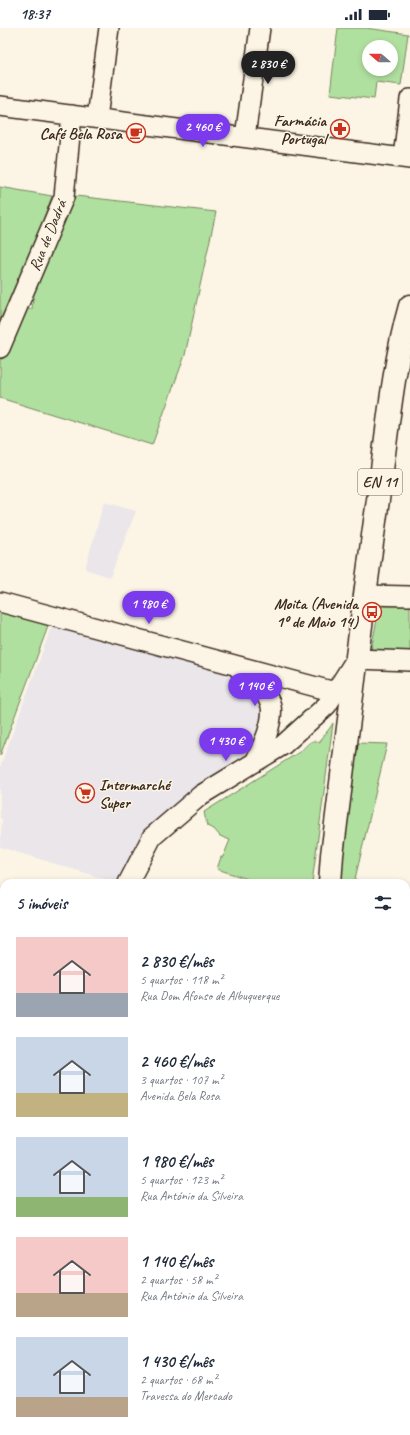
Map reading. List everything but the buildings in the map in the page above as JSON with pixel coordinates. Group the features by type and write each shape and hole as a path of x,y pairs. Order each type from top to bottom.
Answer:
{"main road":[{"name":"EN 11","path":"330,879 356,659 394,381 404,328 410,306"},
{"name":"EN 11","path":"327,879 332,855"}],"street":[{"path":"97,118 109,28"},
{"path":"245,137 260,28"},
{"path":"0,106 406,158 410,99"},
{"name":"Rua de Dadrá","path":"0,348 64,197 72,115"},
{"path":"365,595 410,596"},
{"path":"0,602 335,692"},
{"path":"130,879 152,837 201,796 283,745 327,705 356,659 410,661"},
{"path":"224,662 246,673 261,687 271,705 271,719 265,740 255,762"}],"shaded area":[{"path":"104,502 136,511 110,577 85,569"},
{"path":"53,623 263,682 267,744 222,774 127,879 105,879 0,847 2,819 0,818 0,767"}],"green space":[{"path":"338,28 366,28 408,34 401,85 376,82 374,99 330,94"},
{"path":"0,187 52,196 28,260 0,327"},
{"path":"76,196 216,212 185,355 152,445 0,398 0,361 22,309 32,309 33,298 30,292"},
{"path":"380,603 410,604 410,652 371,650"},
{"path":"0,607 50,621 0,756"},
{"path":"333,723 313,879 248,879 217,869 221,857 223,857 230,840 220,836 214,829 207,826 204,812 301,751 310,742 317,741 320,743"},
{"path":"358,743 387,744 355,879 340,879"}],"place":[{"name":"Farmácia Portugal","path":"340,129"},
{"name":"Café Bela Rosa","path":"136,133"},
{"name":"Moita (Avenida 1º de Maio 14)","path":"372,612"},
{"name":"Intermarché Super","path":"85,793"}]}
